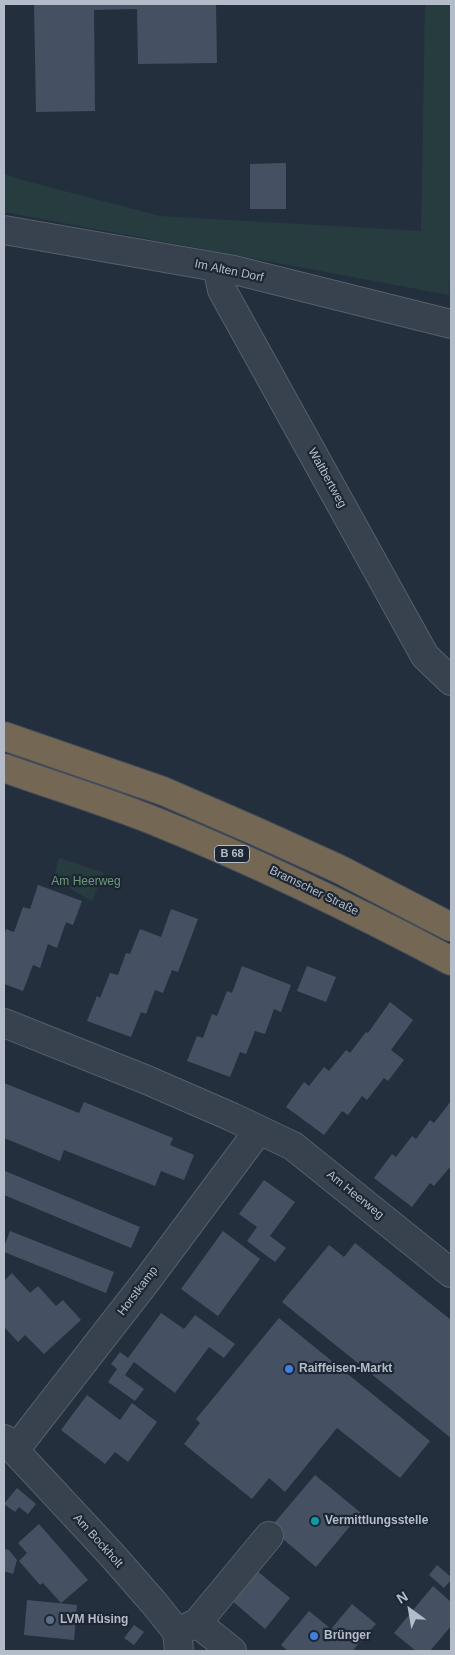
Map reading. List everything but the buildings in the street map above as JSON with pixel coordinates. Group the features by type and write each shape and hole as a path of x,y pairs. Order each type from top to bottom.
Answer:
{"highway":[{"name":"B 68","path":"4,736 163,791 338,869 451,927"},
{"name":"Bramscher Straße","path":"4,768 156,821 265,867 451,961"}],"street":[{"name":"Im Alten Dorf","path":"4,230 217,267 451,324"},
{"name":"Waltbertweg","path":"217,267 222,290 425,656 451,681"},
{"name":"Am Heerweg","path":"4,1023 147,1080 293,1146 451,1273"},
{"name":"Horstkamp","path":"9,1444 148,1279 259,1130"},
{"name":"Am Bockholt","path":"9,1444 184,1635 232,1651"},
{"path":"184,1635 269,1536"}],"green space":[{"path":"425,4 451,4 451,260 449,295 4,212 4,174 160,216 421,231"},
{"name":"Am Heerweg","path":"59,858 104,873 92,901 53,879"}],"place":[{"name":"Raiffeisen-Markt","path":"289,1369"},
{"name":"Vermittlungsstelle","path":"315,1521"},
{"name":"LVM Hüsing","path":"50,1620"},
{"name":"Brünger","path":"314,1636"}]}
